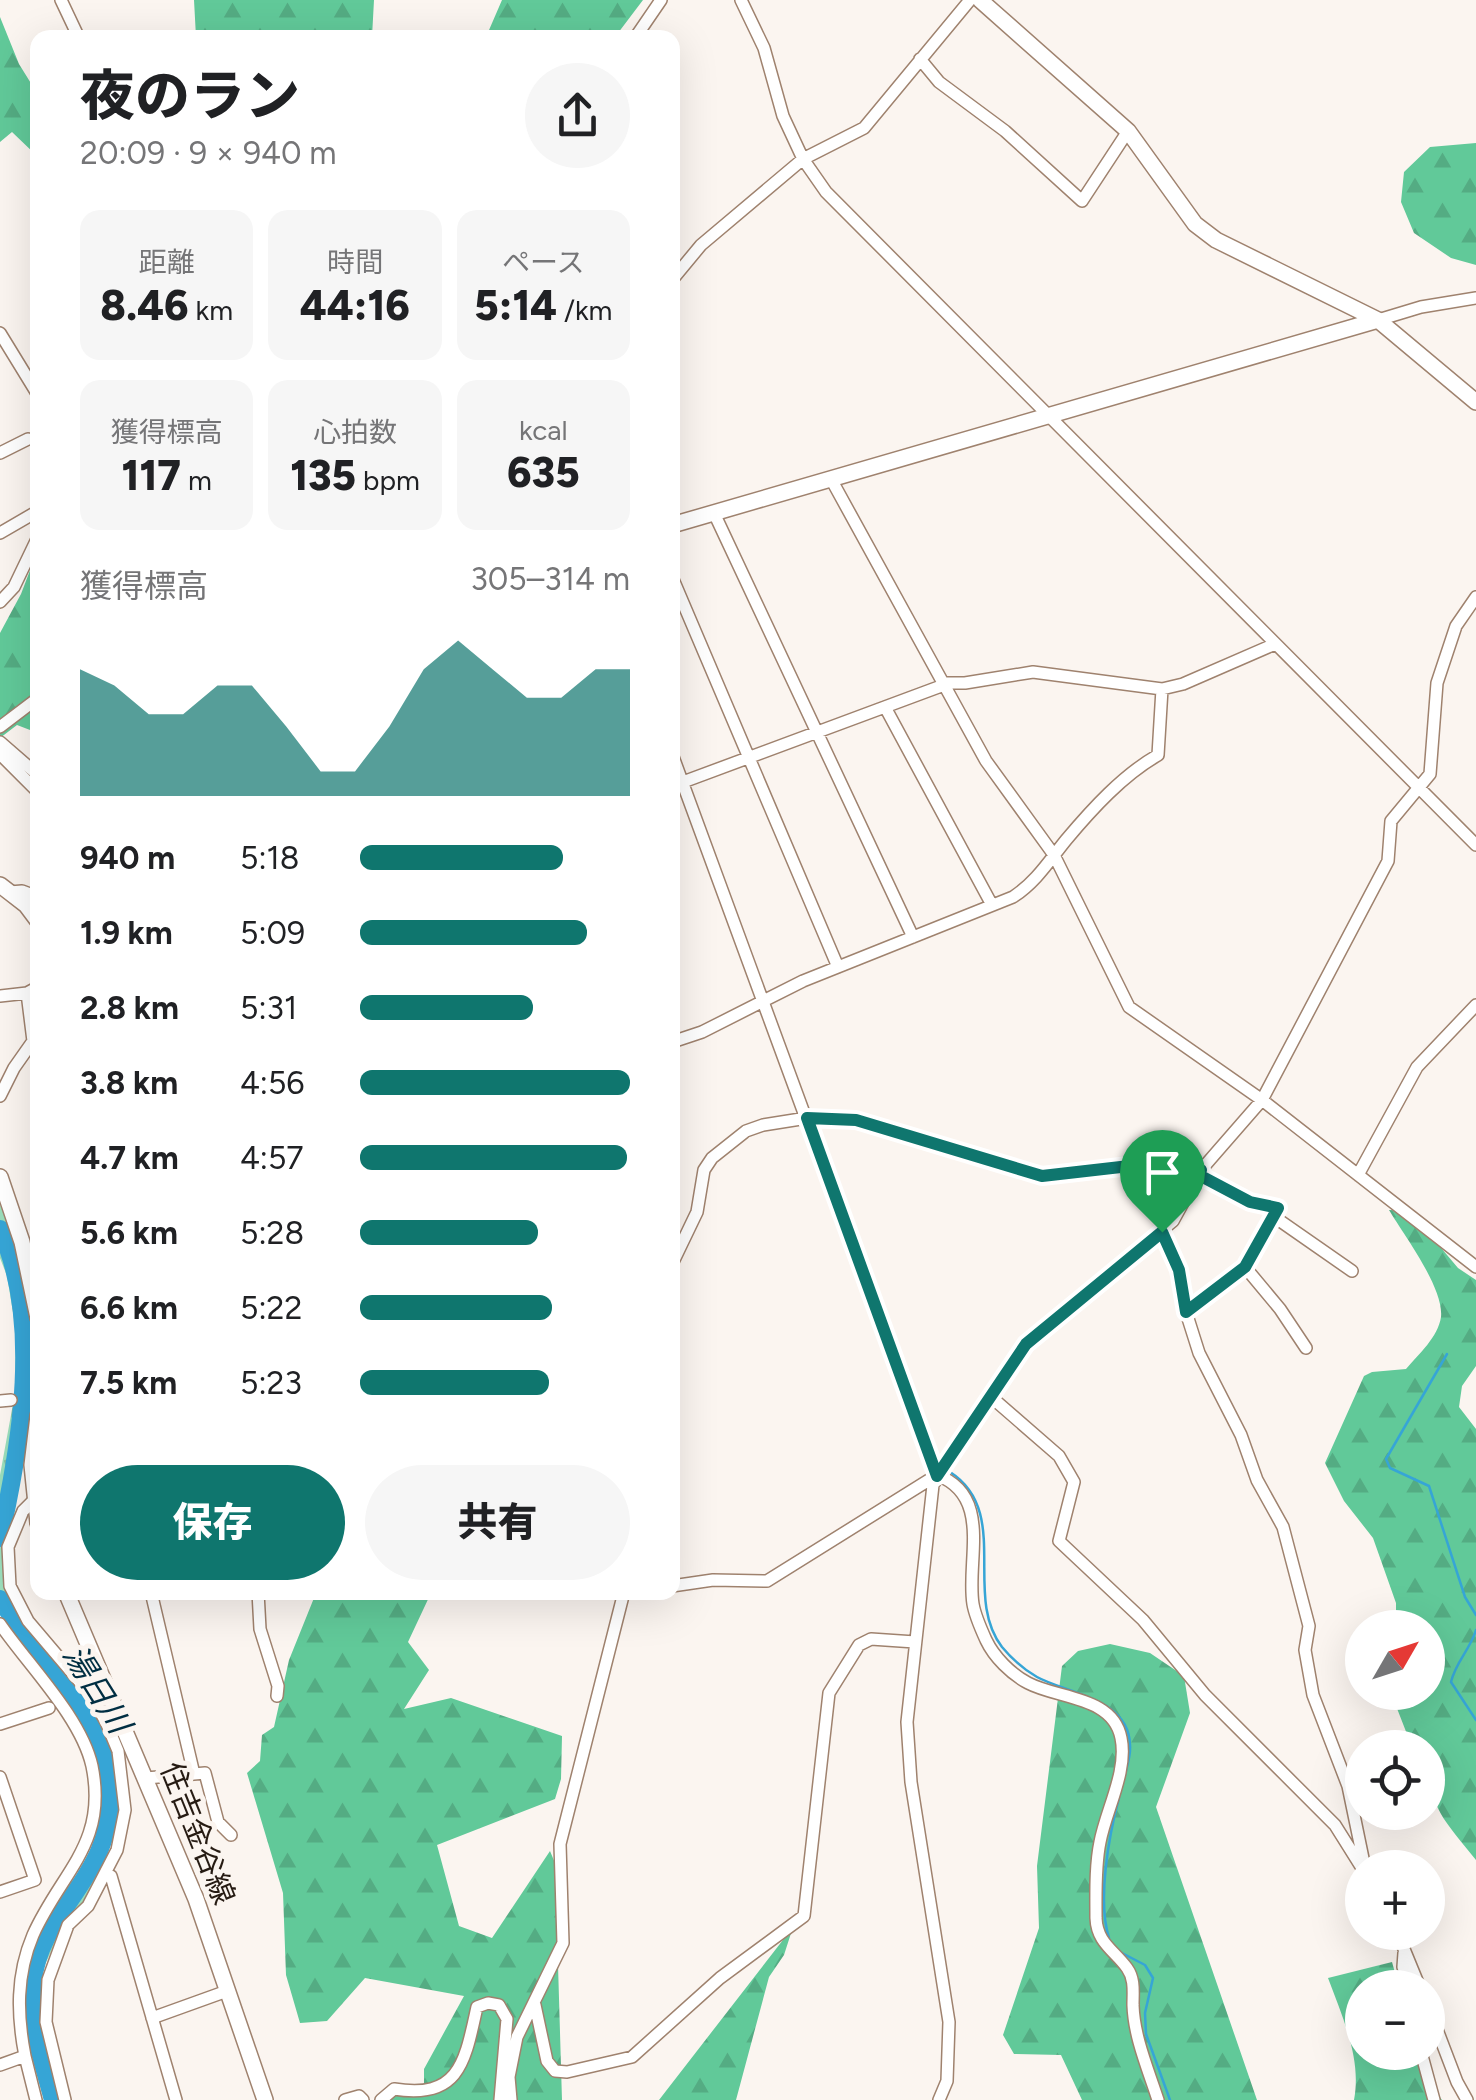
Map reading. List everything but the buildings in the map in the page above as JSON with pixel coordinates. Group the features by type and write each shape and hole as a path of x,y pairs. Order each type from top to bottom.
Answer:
{"street":[{"path":"61,0 75,30"},
{"path":"641,30 661,0"},
{"path":"740,0 764,48 783,116 803,158 826,192 1476,845"},
{"path":"680,270 701,245 803,158 864,128 970,0"},
{"path":"980,0 1128,131 1195,224 1216,240 1378,320 1476,402"},
{"path":"920,59 940,82 1005,130 1082,201 1128,131"},
{"path":"680,523 1421,307 1476,298"},
{"path":"0,333 30,383"},
{"path":"1,451 28,439"},
{"path":"831,479 986,761 1054,855 1129,1007 1262,1100 1476,1267"},
{"path":"714,513 913,937"},
{"path":"0,532 30,515"},
{"path":"0,602 14,587 30,554"},
{"path":"680,597 838,967"},
{"path":"680,1585 714,1580 768,1581 937,1476 1026,1344 1173,1221 1200,1172 1262,1100 1388,861 1391,821 1430,774 1437,683 1456,626 1476,597"},
{"path":"683,782 943,684 1033,672 1162,690 1276,644"},
{"path":"680,1038 1033,884 1054,855 1136,768 1158,755 1162,690"},
{"path":"0,727 30,704"},
{"path":"885,707 992,905"},
{"path":"0,742 30,768"},
{"path":"0,754 30,784"},
{"path":"680,774 937,1476 906,1722 949,2022 947,2081 939,2100"},
{"path":"5,889 30,894"},
{"path":"5,889 30,910"},
{"path":"0,996 30,990"},
{"path":"1358,1175 1417,1067 1476,1005"},
{"path":"0,1096 14,1068 30,1049"},
{"path":"680,1247 697,1212 704,1170 712,1158 746,1131 763,1124 807,1118 856,1120 1042,1176 1182,1160 1250,1202 1278,1208 1245,1267 1186,1312"},
{"path":"1,1184 30,1267"},
{"path":"1273,1216 1352,1271"},
{"path":"1162,1232 1179,1270 1186,1312 1199,1353 1283,1527 1310,1626 1305,1650 1313,1695 1348,1786 1360,1850"},
{"path":"1245,1267 1280,1308 1306,1348"},
{"path":"990,1396 1059,1456 1074,1482 1058,1540 1143,1620 1206,1695 1335,1825 1352,1850"},
{"path":"937,1476 950,1480 963,1494 973,1522 976,1545 972,1602 988,1644 1003,1664 1028,1683 1089,1703 1106,1713 1120,1734 1123,1752 1099,1847 1096,1920 1098,1935 1128,1969 1134,1983 1134,2026 1158,2100"},
{"path":"30,1504 8,1546 10,1586 28,1621 90,1694 106,1722 118,1752 125,1810 117,1850 88,1906 68,1925 48,1980 46,2022 65,2100"},
{"name":"住吉金谷線","path":"69,1600 196,1899 266,2100"},
{"path":"152,1600 194,1774"},
{"path":"258,1600 260,1629 278,1686 277,1696"},
{"path":"511,2100 509,2077 516,2037 563,1943 560,1844 622,1600"},
{"path":"0,1624 78,1733 92,1764 94,1790 93,1826 33,1936 18,1994 25,2056 36,2100"},
{"path":"534,2005 547,2061 556,2071 632,2057 720,1978 804,1916 829,1693 859,1645 871,1638 915,1642"},
{"path":"0,1724 49,1708"},
{"path":"146,1778 204,1773 218,1822 231,1835"},
{"path":"0,1777 35,1880 0,1892"},
{"path":"111,1876 176,2100"},
{"path":"152,2018 227,1991"},
{"path":"382,2100 394,2089 424,2092 453,2078 468,2046 477,2007 488,2003 500,2006 507,2020 500,2100"},
{"path":"1445,2051 1467,2100"},
{"path":"0,2064 25,2056"},
{"path":"1426,2070 1434,2100"},
{"path":"345,2100 360,2096 363,2100"}],"green space":[{"path":"194,0 374,0 372,30 196,30"},
{"path":"502,0 643,0 620,30 489,30"},
{"path":"0,17 30,82 30,149 12,132 0,142"},
{"path":"1476,143 1476,265 1451,258 1414,233 1401,202 1404,172 1430,147"},
{"path":"30,570 30,730 17,725 0,738 0,633"},
{"path":"0,1205 12,1228 30,1305 27,1424 2,1546 6,1593 107,1745 115,1793 113,1834 104,1866 86,1903 64,1924 41,1973 41,2039 58,2100 44,2100 31,2054 25,1994 37,1944 63,1888 88,1868 100,1831 102,1775 93,1746 0,1614 0,1475 15,1393 16,1331 0,1258"},
{"path":"1389,1210 1410,1211 1458,1268 1476,1280 1476,1366 1462,1386 1459,1407 1476,1429 1476,1860 1445,1820 1445,1730 1405,1730 1398,1710 1445,1710 1445,1610 1396,1610 1373,1538 1344,1501 1325,1463 1364,1376 1406,1369 1436,1331 1440,1305 1422,1262"},
{"path":"313,1600 428,1600 408,1642 429,1670 404,1709 451,1698 562,1736 561,1779 555,1799 437,1845 459,1926 492,1938 550,1851 555,1863 562,2100 375,2100 389,2093 424,2092 424,2069 464,1996 365,1978 327,2021 300,2023 286,1975 283,1893 247,1773 260,1761 262,1735 274,1727 289,1660"},
{"path":"1110,1644 1150,1653 1184,1676 1190,1713 1156,1807 1257,2100 1082,2100 1061,2055 1014,2054 1003,2035 1039,1928 1037,1866 1062,1666 1078,1651"},
{"path":"793,1927 784,1955 769,1977 736,2100 659,2100"},
{"path":"1392,1962 1394,1970 1360,1970"},
{"path":"1345,1974 1345,2025 1344,2022 1328,1978"},
{"path":"1355,2070 1425,2070 1442,2100 1354,2100"}],"waterway":[{"name":"湯日川","path":"0,1229 13,1264 24,1342 20,1423 0,1538"},
{"path":"1447,1354 1386,1459 1390,1468 1429,1486 1465,1597 1476,1615"},
{"path":"950,1472 968,1489 979,1509 986,1603 991,1626 1002,1647 1037,1677 1095,1700 1119,1717 1127,1729 1130,1745 1125,1775"},
{"name":"湯日川","path":"0,1599 95,1732 104,1754 109,1787 102,1845 49,1932 33,1981 34,2026 53,2100"},
{"path":"1476,1630 1451,1682 1476,1720"},
{"path":"1109,1938 1104,1887 1119,1798"},
{"path":"1120,1952 1145,1965 1153,1978 1145,2013 1146,2034 1170,2100"}],"route":[{"path":"807,1118 856,1120 1042,1176 1182,1160 1201,1170 1199,1175 1250,1202 1278,1208 1245,1267 1186,1312 1179,1270 1162,1232 1026,1344 937,1476 807,1118"}]}
